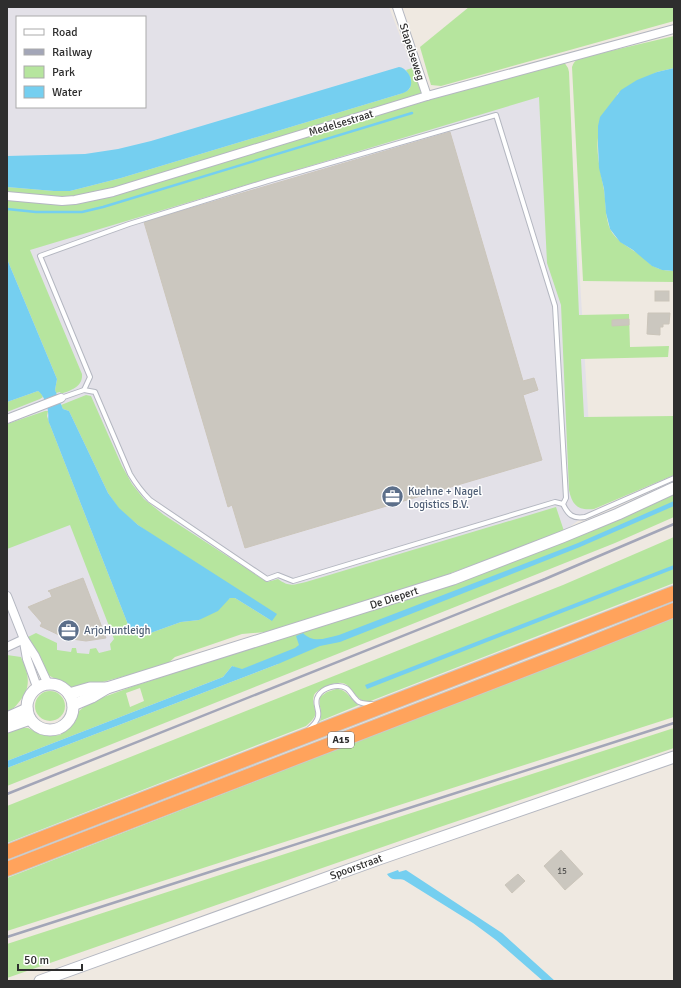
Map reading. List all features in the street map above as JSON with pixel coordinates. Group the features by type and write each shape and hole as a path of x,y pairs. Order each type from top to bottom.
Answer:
{"highway":[{"name":"A15","path":"7,852 674,593"},
{"name":"A15","path":"7,869 572,651 674,610"}],"main road":[{"name":"De Diepert","path":"73,705 92,697 107,688 453,579 618,514 674,488"},
{"path":"48,684 60,686 69,694 73,705 69,719 64,725 50,730 35,725 29,714 29,697 37,688 48,684"},
{"name":"De Diepert","path":"69,694 90,688 107,688"},
{"path":"7,718 29,714"},
{"path":"7,727 29,714"},
{"name":"Spoorstraat","path":"40,981 379,859 674,757"}],"street":[{"name":"Stapelseweg","path":"397,7 427,96"},
{"name":"Medelsestraat","path":"7,196 62,201 75,200 113,192 427,96 674,29"},
{"path":"7,419 61,398"},
{"path":"7,596 24,639 35,656 48,684"},
{"path":"7,647 24,639"},
{"path":"24,639 27,660 37,688"}],"lane":[{"path":"84,390 90,377 40,256 128,224 268,181 496,115 555,306 566,498 563,504"},
{"path":"61,398 84,390 95,392 130,474 144,494 150,500 267,578 278,575 293,581 555,502 563,504"},
{"path":"563,504 570,516 579,518 585,517 674,478"},
{"path":"296,740 318,720 316,699 320,692 325,689 336,686 342,687 346,688 355,699 363,703 388,704"}],"shaded area":[{"path":"7,7 389,7 428,109 567,69 594,509 564,531 171,651 68,659 41,655 22,666 7,681"}],"green space":[{"path":"469,7 674,7 674,21 441,86 431,85 420,47"},
{"path":"674,36 674,68 657,72 618,93 598,138 598,158 604,190 606,215 608,224 613,234 650,264 664,270 674,271 674,282 583,281 572,67 577,60 581,58"},
{"path":"564,62 569,72 579,315 629,314 630,347 669,346 668,357 581,359 584,417 674,416 674,475 594,509 580,508 574,503 570,495 561,305 547,263 539,97 30,250 82,374 81,382 76,387 61,394 60,392 56,393 55,390 57,379 7,259 7,199 37,203 61,204 118,194 422,102"},
{"path":"415,67 422,89 421,95 108,190 87,195 59,197 7,193 7,187 70,191 121,178 400,94 410,88 411,79 406,70"},
{"path":"38,391 43,397 7,412 7,402"},
{"path":"86,395 91,396 122,466 132,484 144,499 164,515 267,582 278,579 291,585 306,582 556,507 564,531 446,575 282,628 266,632 242,634 175,657 166,665 84,687 71,687 48,675 28,637 36,633 57,643 57,650 71,652 72,648 76,648 77,653 89,654 90,649 96,648 99,653 111,650 110,644 114,639 70,525 7,549 7,424 45,411 48,411 47,416 50,425 129,627 142,636 181,622 199,620 230,598 235,598 272,621 138,525 119,509 108,493 69,411 63,409 61,405"},
{"path":"674,494 674,517 615,543 7,786 7,768 278,664 275,657 241,670 232,666 223,677 7,761 7,731 16,728 28,728 40,734 49,736 60,735 75,722 79,711 90,702 134,686 297,633 400,602 455,583 605,524","holes":["140,688 144,701 130,707 126,693"]},
{"path":"674,537 674,583 368,702 357,697 347,685 342,683 327,686 315,693 313,700 315,714 306,726 7,843 7,806 563,585"},
{"path":"674,618 674,717 7,931 7,878"},
{"path":"7,655 21,657 26,669 28,681 23,697 15,707 7,713"},
{"path":"340,689 346,693 359,705 320,721 320,697 327,692"},
{"path":"50,691 61,695 65,706 61,717 50,721 39,717 35,706 39,695"},
{"path":"674,728 674,748 437,828 7,978 7,944"}],"water":[{"path":"399,67 408,73 411,79 411,86 408,90 400,94 121,178 70,191 7,187 7,156 85,154 118,149 151,141"},
{"path":"674,68 674,271 662,270 652,266 633,250 620,242 610,229 599,168 598,126 600,117 621,90 637,80 657,72"},
{"path":"7,259 57,379 55,390 63,409 69,411 108,493 119,508 138,525 277,614 272,621 235,598 230,598 218,611 199,620 181,622 142,636 134,635 129,627 49,423 47,407 43,397 38,391 7,402"},
{"path":"674,501 674,506 580,547 340,642 320,646 278,664 7,768 7,761 223,677 232,666 242,669 295,648 299,645 296,636 303,633 316,639 324,639 339,635 578,543"},
{"path":"674,565 674,569 367,689 365,685"},
{"path":"398,870 399,872 406,870 502,933 555,981 543,981 496,940 473,923 404,880 393,879 387,874"}],"building":[{"path":"450,132 523,381 534,378 538,390 523,395 542,460 245,548 232,505 228,507 144,222"},
{"path":"655,291 669,291 669,301 655,301"},
{"path":"648,313 670,313 669,324 663,324 663,327 660,327 660,335 647,334"},
{"path":"629,319 629,325 612,326 612,320"},
{"path":"83,578 106,638 86,641 72,639 40,626 42,623 28,607 52,597 48,591"},
{"path":"561,850 583,874 565,890 544,866"},
{"path":"518,874 525,881 512,893 505,885"}],"waterway":[{"path":"7,209 36,212 82,212 103,207 412,113"}],"railway":[{"path":"7,794 545,579 674,524"},
{"path":"7,937 674,723"}],"place":[{"name":"Kuehne + Nagel Logistics B.V.","path":"392,497"},
{"name":"ArjoHuntleigh","path":"69,630"}]}
